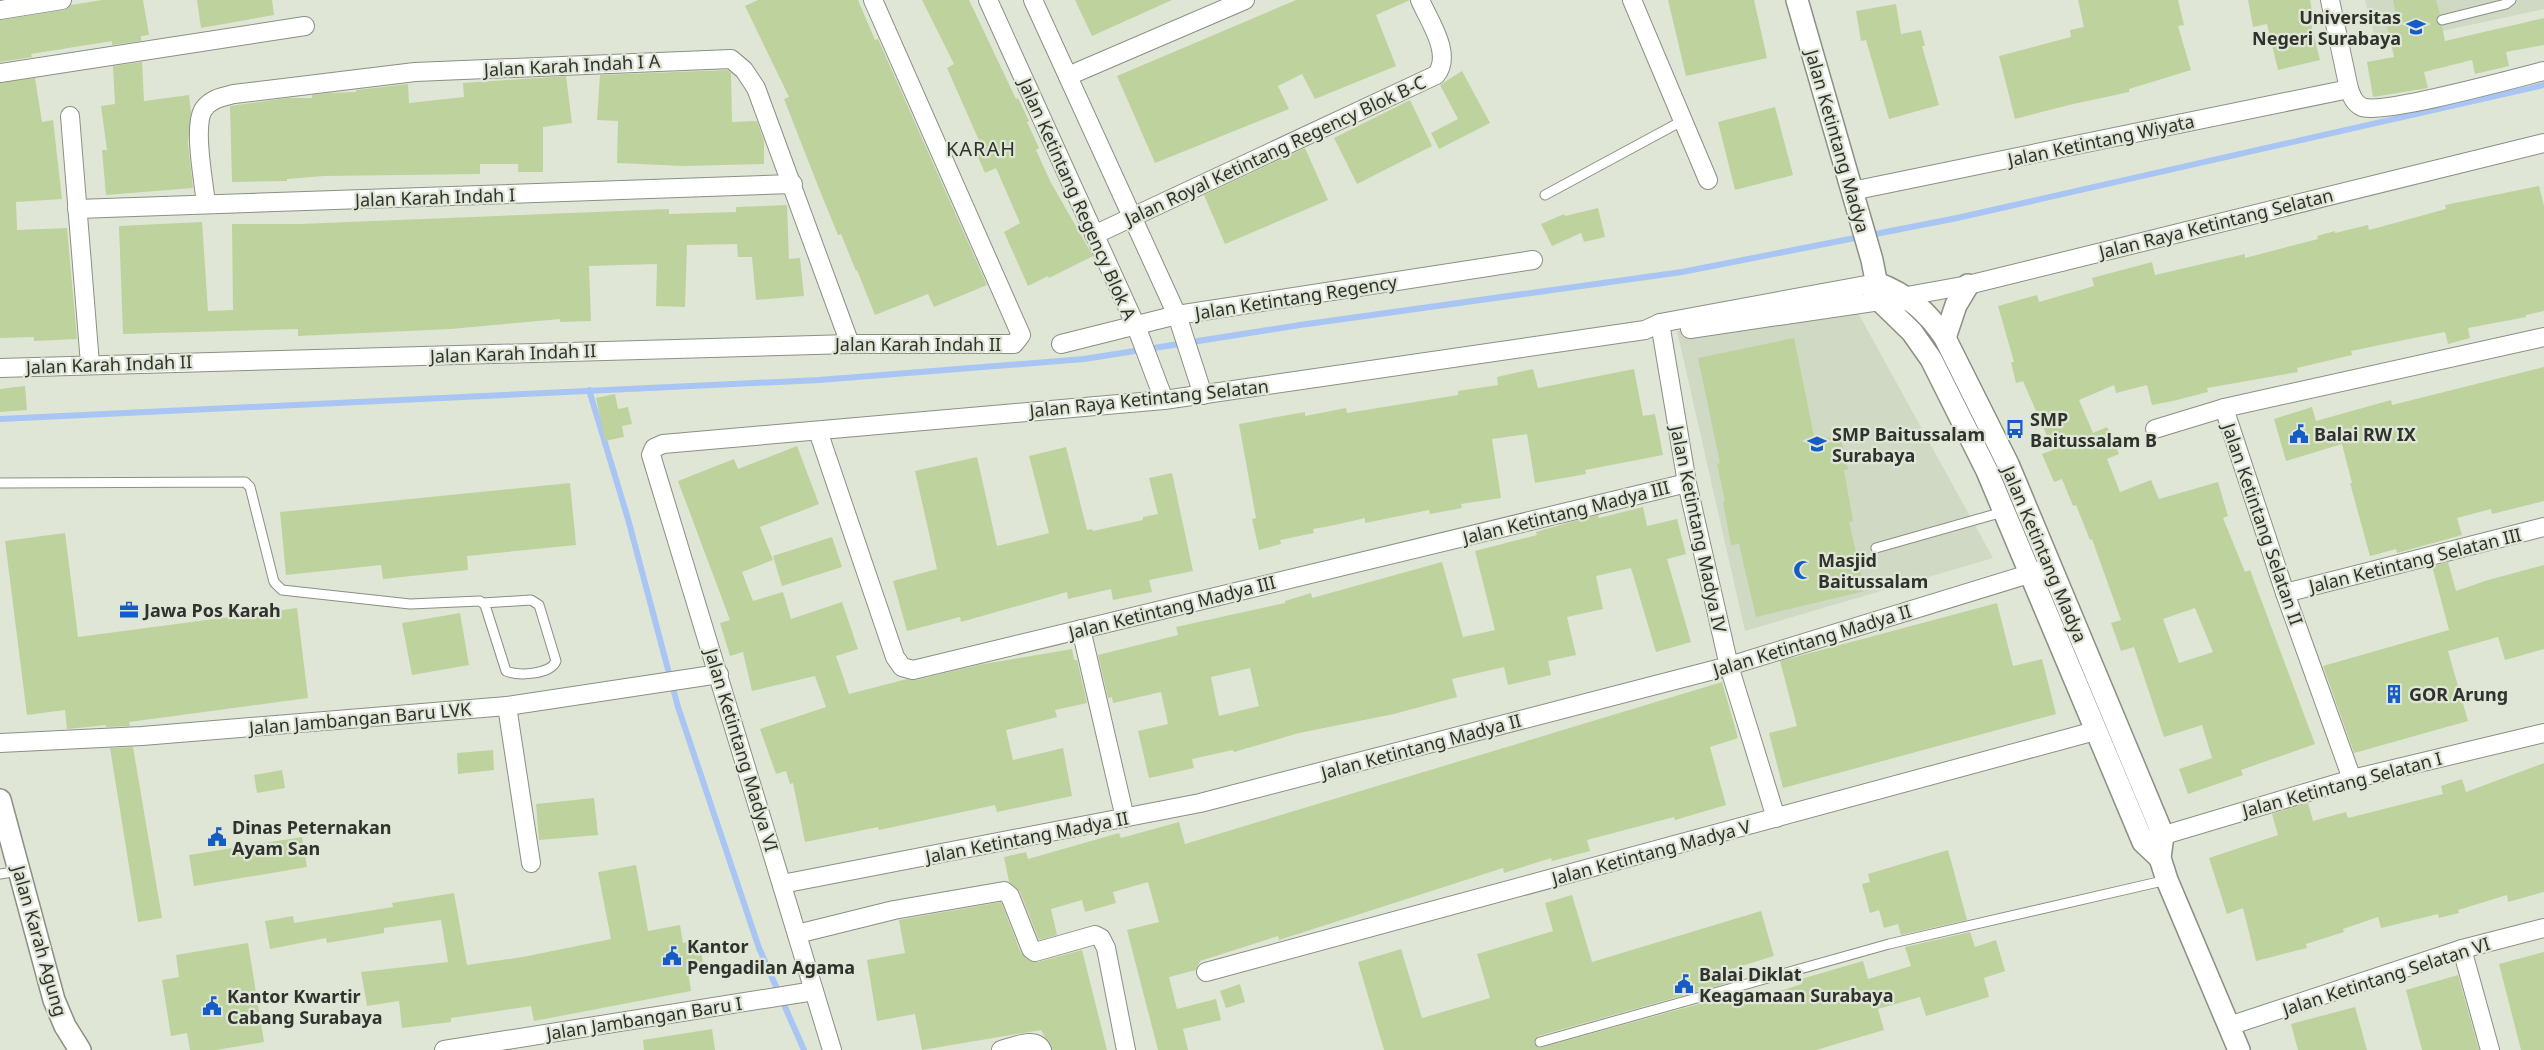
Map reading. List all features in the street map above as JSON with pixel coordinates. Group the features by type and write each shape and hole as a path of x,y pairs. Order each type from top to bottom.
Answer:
{"street":[{"path":"0,10 62,0"},
{"name":"Jalan Karah Indah II","path":"0,368 850,344 1014,344 1019,340 1021,334 873,0"},
{"name":"Jalan Ketintang Regency Blok A","path":"988,0 1138,332 1164,400"},
{"path":"1033,0 1179,321 1203,395"},
{"path":"1068,76 1245,0"},
{"name":"Jalan Royal Ketintang Regency Blok B-C","path":"1094,235 1436,75 1442,65 1442,52 1420,0"},
{"path":"1632,0 1708,180"},
{"name":"Jalan Ketintang Madya","path":"1797,0 1883,298 1912,332 1930,359 1987,471 2143,842 2160,858"},
{"path":"2330,0 2349,89 2354,102 2364,108 2407,104 2544,71"},
{"path":"0,73 305,26"},
{"name":"Jalan Karah Indah I A","path":"206,204 200,119 208,105 219,98 415,72 723,58 738,64 756,88 793,184 850,344"},
{"name":"Jalan Ketintang Wiyata","path":"1853,194 2349,89"},
{"path":"70,116 90,364"},
{"name":"Jalan Raya Ketintang Selatan","path":"651,450 662,444 1164,400 1656,329 1908,296 1968,285 2544,142"},
{"name":"Jalan Karah Indah I","path":"77,209 793,184"},
{"name":"Jalan Ketintang Regency","path":"1061,344 1138,332 1179,321 1533,260"},
{"path":"1946,338 1956,305 1968,285"},
{"name":"Jalan Ketintang Madya","path":"1883,298 1908,296 1934,321 1946,338 2008,464 2163,835 2160,858 2167,880 2239,1050"},
{"name":"Jalan Ketintang Madya IV","path":"1656,329 1687,483 1729,666 1776,818"},
{"name":"Jalan Ketintang Selatan II","path":"2352,779 2285,593 2224,408 2544,337"},
{"path":"2155,429 2224,408"},
{"name":"Jalan Ketintang Madya III","path":"818,431 895,657 902,667 913,670 1687,483"},
{"name":"Jalan Ketintang Madya VI","path":"651,450 832,1050"},
{"name":"Jalan Ketintang Selatan III","path":"2285,593 2544,527"},
{"name":"Jalan Ketintang Madya II","path":"782,884 1200,804 1729,666 2051,567"},
{"path":"1081,629 1126,818"},
{"name":"Jalan Jambangan Baru LVK","path":"0,742 142,736 507,706 719,674"},
{"path":"507,706 531,863"},
{"name":"Jalan Ketintang Madya V","path":"1206,972 2095,731"},
{"name":"Jalan Ketintang Selatan I","path":"2143,842 2352,779 2544,733"},
{"name":"Jalan Karah Agung","path":"0,800 9,872 54,1000 65,1026 80,1050"},
{"path":"797,934 894,910 1004,891 1011,899 1031,949 1035,952 1095,935 1101,938 1106,948 1126,1050"},
{"name":"Jalan Ketintang Selatan VI","path":"2228,1026 2462,949 2544,928"},
{"path":"2462,949 2490,1050"},
{"name":"Jalan Jambangan Baru I","path":"444,1050 814,991"},
{"path":"1001,1050 1033,1042 1038,1044 1042,1050"}],"lane":[{"path":"2442,20 2506,4 2511,0"},
{"path":"1545,195 1682,121"},
{"path":"0,482 242,481 250,488 274,582 282,590 410,604 531,600 538,606 556,661 554,667 548,670 520,673 506,671 483,603"},
{"path":"1876,548 2005,511"},
{"path":"1540,1042 1888,944 2167,880"}],"shaded area":[{"name":"Universitas Negeri Surabaya","path":"2365,0 2544,0 2544,9 2377,45"},
{"name":"SMP Baitussalam Surabaya","path":"1857,311 1993,558 1745,631 1677,331"}],"building":[{"path":"102,0 143,0 149,35 141,36 141,41 112,45 112,41 31,54 32,57 0,62 0,20 64,10 71,5"},
{"path":"197,0 272,0 274,15 201,28"},
{"path":"758,0 858,0 875,40 878,39 987,285 934,307 928,294 875,315 857,270 841,234 838,235 818,186 784,99 789,97 745,6"},
{"path":"922,0 969,0 1016,99 1018,98 1029,121 1027,122 1039,148 1036,150 1050,181 1093,256 1049,278 1048,276 1028,286 1004,232 1020,223 996,168 985,173 974,148 981,145 947,68 954,64"},
{"path":"1075,0 1172,0 1092,36"},
{"path":"1296,0 1410,0 1376,15 1396,66 1315,99 1302,74 1278,86 1289,109 1155,163 1117,76"},
{"path":"1668,0 1754,0 1767,58 1686,76"},
{"path":"2078,0 2178,0 2184,25 2178,26 2191,70 2129,89 2129,92 2015,119 1999,56 2071,37 2070,30 2084,27"},
{"path":"2248,0 2310,0 2313,16 2309,16 2320,60 2278,70 2267,24 2253,27"},
{"path":"2393,0 2436,0 2440,14 2436,21 2442,26 2445,41 2544,18 2544,45 2506,52 2509,66 2475,74 2472,60 2424,72 2428,88 2373,97 2367,62 2394,57 2387,26 2398,24"},
{"path":"1896,4 1901,34 1921,30 1925,46 1922,46 1939,105 1889,119 1866,40 1861,41 1856,11"},
{"path":"142,62 144,101 189,95 191,113 188,143 193,188 106,195 102,150 107,150 101,106 115,104 113,66"},
{"path":"727,70 731,73 732,122 757,121 764,141 764,164 684,166 617,163 618,121 597,120 600,75"},
{"path":"1462,71 1490,123 1439,149 1431,133 1458,119 1440,85"},
{"path":"566,76 572,123 543,127 543,172 518,172 518,164 480,164 480,174 324,176 287,179 287,181 232,182 230,106 287,98 312,98 312,95 356,92 356,90 408,84 409,103 464,97 463,83"},
{"path":"35,78 42,122 53,120 62,199 16,202 17,230 67,228 77,339 34,341 34,337 0,338 0,83"},
{"path":"1410,100 1432,146 1357,184 1334,138"},
{"path":"1775,107 1793,175 1735,190 1718,122"},
{"path":"1305,148 1328,200 1225,244 1204,195"},
{"path":"2539,186 2544,206 2544,311 2526,315 2526,317 2468,328 2470,338 2448,344 2445,332 2404,340 2351,351 2352,355 2297,368 2298,372 2207,388 2208,392 2173,401 2152,405 2147,385 2116,393 2114,385 2079,400 2093,433 2107,427 2119,454 2107,459 2120,492 2151,480 2159,499 2218,482 2228,516 2223,518 2245,572 2250,570 2315,744 2241,770 2243,775 2188,794 2179,769 2212,758 2202,725 2164,737 2134,647 2121,651 2111,623 2121,620 2092,539 2090,540 2076,505 2073,506 2062,479 2054,482 2042,454 2053,450 2023,381 2016,383 2011,362 2014,362 1998,306 2037,295 2039,302 2094,286 2092,278 2152,262 2155,275 2245,254 2245,258 2318,239 2317,236 2335,231 2335,233 2368,225 2369,230 2446,209 2445,205","holes":["2195,608 2213,652 2179,663 2163,619"]},
{"path":"787,205 789,259 800,258 804,296 756,300 752,257 738,257 737,244 687,245 685,307 656,306 657,264 589,266 591,321 560,322 560,319 451,329 298,336 298,329 123,334 119,226 202,222 208,311 233,310 232,224 299,224 669,209 669,214 736,212 736,207"},
{"path":"1598,208 1605,237 1584,242 1581,233 1552,246 1541,224 1564,214 1565,216"},
{"path":"1794,338 1815,441 1840,435 1848,469 1844,470 1853,521 1849,522 1865,591 1756,617 1739,544 1731,545 1723,502 1725,501 1717,464 1720,463 1698,358"},
{"path":"2544,367 2544,501 2492,514 2491,509 2457,518 2462,535 2397,553 2396,549 2370,556 2350,483 2352,483 2342,444 2286,461 2274,419 2312,407 2316,421 2391,400 2392,405"},
{"path":"1533,369 1538,388 1634,369 1643,416 1655,414 1663,455 1585,470 1586,474 1535,483 1527,434 1492,439 1501,498 1461,504 1462,508 1430,514 1429,510 1365,523 1365,518 1313,529 1314,533 1280,540 1281,544 1259,550 1252,519 1256,518 1239,424 1305,412 1305,416 1346,408 1347,413 1458,395 1458,391 1498,385 1497,377"},
{"path":"25,386 27,410 0,412 0,389"},
{"path":"615,394 618,409 628,407 632,424 622,426 624,437 605,441 596,398"},
{"path":"797,446 819,504 760,527 773,560 742,572 753,601 783,592 791,619 842,602 858,649 836,656 849,694 907,679 916,680 978,665 1072,649 1074,660 1077,660 1087,703 1055,710 1057,717 1006,730 1013,760 1063,748 1072,796 997,812 995,805 879,830 878,827 805,842 793,783 790,784 786,771 776,774 760,729 826,707 815,676 752,691 743,652 730,656 720,623 730,620 678,481 734,459 738,469"},
{"path":"1066,447 1087,530 1092,529 1093,531 1143,520 1143,517 1158,514 1149,478 1172,473 1193,571 1149,580 1152,592 1113,600 1111,589 1068,599 1067,592 961,622 960,617 907,631 893,581 937,569 915,471 977,457 997,546 1049,533 1029,456"},
{"path":"570,483 576,545 467,556 468,570 383,579 381,565 286,575 280,512"},
{"path":"1643,507 1647,526 1677,519 1686,554 1667,559 1691,642 1656,652 1631,568 1596,576 1603,609 1567,617 1576,655 1548,661 1551,675 1508,685 1504,667 1452,679 1457,697 1394,714 1299,733 1234,752 1233,750 1192,759 1194,768 1149,778 1138,731 1168,724 1161,692 1113,703 1112,697 1108,698 1098,655 1178,635 1176,627 1285,603 1285,601 1311,593 1312,598 1442,562 1463,637 1495,630 1475,551 1537,535 1536,532 1574,521 1598,515 1599,518","holes":["1250,668 1259,706 1219,716 1211,677"]},
{"path":"65,533 78,637 297,608 308,698 129,722 130,726 106,727 106,725 67,729 65,710 27,715 5,541"},
{"path":"832,537 842,567 782,586 773,556"},
{"name":"GOR Arung","path":"2448,562 2456,591 2544,565 2544,649 2505,660 2498,637 2448,651 2468,721 2354,753 2323,666 2449,630 2432,566"},
{"path":"1997,603 2013,666 2042,659 2056,714 1783,788 1769,733 1797,726 1780,661"},
{"path":"460,613 469,665 412,675 402,623"},
{"path":"1722,682 1738,738 1710,747 1726,805 1675,820 1674,817 1587,840 1590,851 1552,861 1551,858 1504,873 1503,868 1279,940 1278,936 1200,961 1196,970 1169,977 1177,1009 1216,999 1221,1020 1183,1029 1188,1050 1158,1050 1127,930 1159,922 1148,882 1113,892 1116,903 1085,912 1082,900 1051,909 1057,935 1039,940 1020,892 1009,882 1004,857 1026,852 1028,859 1119,833 1121,838 1179,822 1185,844"},
{"path":"133,747 162,918 138,922 110,748"},
{"path":"493,750 494,770 458,774 457,753"},
{"path":"2544,763 2544,892 2508,902 2507,895 2458,910 2459,913 2439,918 2438,914 2381,928 2378,917 2343,929 2344,932 2306,944 2307,948 2256,961 2243,908 2227,914 2209,858 2278,835 2272,814 2308,803 2313,821 2346,812 2348,818 2443,794 2441,786 2462,779 2466,792"},
{"path":"282,770 285,788 257,793 254,775"},
{"path":"594,798 598,835 539,840 536,804"},
{"path":"302,837 307,867 194,886 189,855"},
{"path":"1948,850 1967,920 1901,935 1898,924 1884,928 1879,910 1870,913 1862,884 1870,882 1868,874"},
{"path":"636,865 648,931 680,925 683,943 699,940 704,968 688,971 691,991 534,1021 531,1006 451,1018 451,1022 402,1028 399,1001 367,1006 361,972 448,962 441,920 384,928 384,933 327,943 326,938 270,949 265,921 293,916 294,923 393,907 392,903 454,893 467,965 523,957 611,939 598,872"},
{"path":"1572,895 1592,962 1761,911 1774,956 1732,969 1735,981 1538,1036 1534,1043 1539,1048 1739,993 1742,1003 1802,984 1801,979 1863,961 1868,979 1911,966 1905,947 1970,932 1975,947 1996,940 2005,971 1984,978 1989,997 1926,1016 1920,997 1878,1009 1884,1030 1816,1050 1384,1050 1358,962 1401,949 1422,1018 1490,998 1477,954 1553,931 1545,903"},
{"path":"1001,902 1021,953 1029,960 1038,962 1082,950 1107,1050 1052,1050 1041,1030 922,1050 915,1014 877,1021 867,960 905,953 899,920"},
{"name":"Kantor Kwartir Cabang Surabaya","path":"248,943 264,1042 216,1050 190,1050 187,1033 171,1036 162,980 179,977 176,955"},
{"path":"2544,952 2544,1050 2521,1050 2499,964"},
{"path":"2458,975 2479,1050 2422,1050 2406,990"},
{"path":"1240,984 1245,1002 1226,1008 1220,991"},
{"path":"2355,1007 2367,1050 2298,1050 2291,1024"},
{"path":"712,1029 715,1050 644,1050 643,1040"}],"waterway":[{"path":"0,419 819,380 1084,359 1300,325 1682,272 1957,218 2544,85"},
{"path":"589,390 628,519 678,707 759,948 804,1050"}],"place":[{"name":"Universitas Negeri Surabaya","path":"2416,27"},
{"name":"SMP Baitussalam B","path":"2015,429"},
{"name":"Balai RW IX","path":"2299,434"},
{"name":"SMP Baitussalam Surabaya","path":"1817,444"},
{"name":"Masjid Baitussalam","path":"1803,570"},
{"name":"Jawa Pos Karah","path":"129,610"},
{"name":"GOR Arung","path":"2394,694"},
{"name":"Dinas Peternakan Ayam San","path":"217,837"},
{"name":"Kantor Pengadilan Agama","path":"672,956"},
{"name":"Balai Diklat Keagamaan Surabaya","path":"1684,984"},
{"name":"Kantor Kwartir Cabang Surabaya","path":"212,1006"}],"district":[{"name":"KARAH","path":"981,148"}]}
